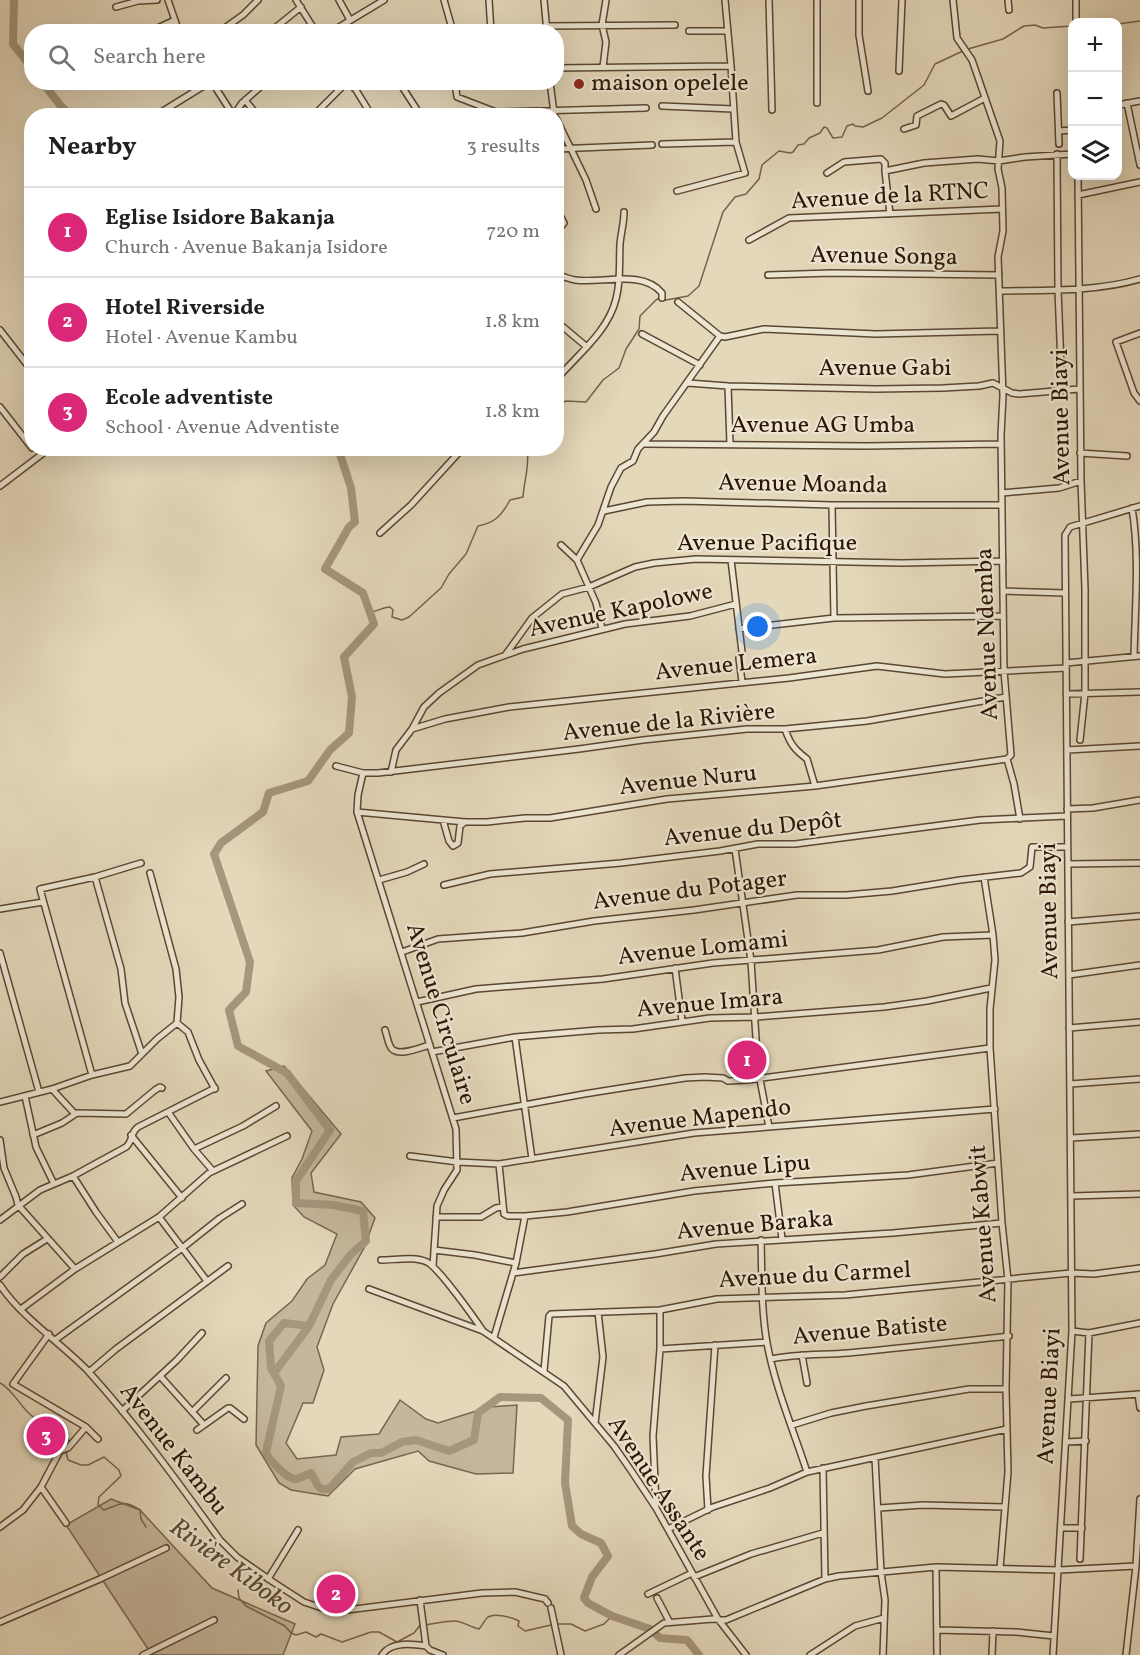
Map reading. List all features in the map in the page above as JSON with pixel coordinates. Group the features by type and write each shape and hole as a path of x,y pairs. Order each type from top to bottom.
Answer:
{"street":[{"path":"116,7 138,1 157,0"},
{"path":"168,0 177,24"},
{"path":"230,24 258,0"},
{"path":"296,0 311,24"},
{"path":"339,0 350,20"},
{"path":"444,0 451,24"},
{"path":"489,0 490,24"},
{"path":"544,0 546,24"},
{"path":"603,67 606,42 602,25 606,0"},
{"path":"677,191 745,172 736,142 725,0"},
{"path":"769,0 768,39 772,110"},
{"path":"817,0 818,103"},
{"path":"859,0 860,45 868,91"},
{"path":"899,71 902,0"},
{"name":"Avenue Ndemba","path":"953,0 957,38 972,60 1000,141 998,172 1003,190 1003,231 998,257 999,331 1003,388 1001,444 1004,671 1011,755 1007,759 1020,819"},
{"path":"1008,0 1009,10"},
{"path":"1076,0 1076,18"},
{"path":"344,24 380,1"},
{"path":"280,24 301,7"},
{"path":"166,24 175,20"},
{"path":"564,28 675,25"},
{"path":"689,32 728,31"},
{"path":"564,68 731,66"},
{"path":"168,108 198,90"},
{"path":"216,90 228,108"},
{"path":"239,108 257,90"},
{"path":"322,108 344,90"},
{"path":"355,90 367,108"},
{"path":"404,90 416,108"},
{"path":"456,90 457,97 482,108"},
{"path":"551,90 554,108"},
{"path":"1057,93 1059,144"},
{"path":"904,129 916,125 917,116 941,104 951,116 985,98"},
{"path":"245,100 252,108"},
{"path":"1122,105 1140,100"},
{"path":"1127,104 1140,165"},
{"path":"662,106 733,109"},
{"path":"564,114 646,108"},
{"path":"1059,131 1068,130"},
{"path":"564,134 586,180 596,209"},
{"path":"662,144 736,142"},
{"path":"564,149 652,145"},
{"path":"1057,154 1058,290 1062,391"},
{"path":"885,171 924,163 978,159 999,161 1068,154"},
{"path":"827,173 844,162 881,159 885,163 890,214"},
{"name":"Avenue Biayi","path":"1053,1655 1072,1331 1065,593 1066,532 1082,523 1078,180"},
{"path":"1078,195 1140,182"},
{"name":"Avenue de la RTNC","path":"749,240 789,218 1002,208"},
{"path":"564,371 587,347 606,321 616,300 620,280 620,243 624,212"},
{"name":"Avenue Songa","path":"768,275 831,273 999,275"},
{"path":"564,277 575,280 640,280 661,291 662,298"},
{"path":"999,291 1078,290 1140,279"},
{"path":"678,302 720,336 729,337 764,329 876,334 999,331"},
{"path":"564,328 587,347"},
{"path":"0,330 24,361"},
{"path":"1140,333 1116,342 1134,393 1140,401"},
{"path":"642,334 700,365"},
{"path":"577,560 604,511 611,487 621,468 631,464 638,449 645,444 720,336"},
{"name":"Avenue Gabi","path":"688,383 728,386 920,388 979,386 993,383 1012,393 1019,394 1079,389"},
{"path":"728,386 730,444"},
{"path":"0,407 24,438"},
{"name":"Avenue AG Umba","path":"645,444 866,446 1001,444"},
{"path":"1080,453 1127,456"},
{"path":"380,533 411,505 456,456"},
{"path":"0,486 38,457"},
{"path":"1002,493 1059,488 1081,482"},
{"name":"Avenue Moanda","path":"604,511 647,502 684,501 832,505 1002,505"},
{"path":"832,505 831,561 834,618"},
{"path":"1080,740 1085,693 1082,523 1140,506"},
{"path":"1132,508 1137,553 1137,656"},
{"path":"561,545 577,560 596,603 602,629"},
{"name":"Avenue Pacifique","path":"506,654 519,634 542,609 562,594 589,587 635,567 654,563 696,559 902,563 1003,561"},
{"path":"731,560 742,652 739,658 742,682"},
{"path":"1003,591 1065,593"},
{"name":"Avenue Kapolowe","path":"391,772 396,750 412,729 424,707 439,693 478,665 506,654 602,629 690,616 736,604"},
{"name":"Avenue Kapolowe","path":"739,629 834,618 1003,616"},
{"name":"Avenue Lemera","path":"412,729 487,710 789,678 877,666 945,674 1066,666 1137,656"},
{"path":"1066,694 1140,692"},
{"name":"Avenue de la Rivière","path":"336,766 363,773 391,772 643,740 747,729 784,729 867,721 1006,697"},
{"path":"784,729 796,752 807,759 815,786"},
{"path":"1067,750 1140,746"},
{"name":"Avenue Nuru","path":"443,820 488,822 550,818 668,799 815,786 1007,759"},
{"name":"Avenue Circulaire","path":"363,773 357,795 357,812 457,1135 457,1170 436,1206 433,1266"},
{"name":"Avenue du Depôt","path":"444,885 490,874 621,863 758,844 795,844 980,820 1020,819 1140,800"},
{"path":"357,812 443,820 449,841 453,846 458,843 460,826 465,822"},
{"name":"Avenue du Potager","path":"402,952 438,939 522,933 797,894 846,896 892,891 1026,871 1032,862 1033,846 1067,847"},
{"path":"735,849 751,961 760,1078 769,1127"},
{"path":"92,1075 40,889 95,877 141,863"},
{"path":"1068,864 1140,863"},
{"path":"379,880 407,872 424,864"},
{"path":"0,1102 130,1066 177,1023 179,997 176,969 150,873"},
{"path":"95,877 121,969 125,1003 142,1054"},
{"name":"Avenue Kabwit","path":"984,877 995,960 991,988 990,1048 1008,1280 1009,1336 1006,1389 1008,1472 1000,1569"},
{"path":"0,909 43,902"},
{"path":"1068,922 1140,916"},
{"name":"Avenue Lomami","path":"417,1002 477,989 603,979 675,968 878,950 943,937 993,935"},
{"path":"0,953 39,1092"},
{"path":"1069,975 1140,965"},
{"path":"675,968 682,1021"},
{"name":"Avenue Imara","path":"432,1052 515,1037 633,1029 682,1021 846,1010 927,1001 991,988"},
{"path":"1069,1028 1140,1022"},
{"path":"0,1220 40,1190 73,1176 126,1147 136,1128 215,1089 188,1032 177,1023"},
{"path":"385,1030 389,1043 395,1051 401,1052 430,1045"},
{"path":"515,1037 532,1159"},
{"path":"453,1118 694,1077 718,1077 728,1081 760,1078 990,1048"},
{"path":"1070,1084 1140,1079"},
{"path":"33,1135 62,1123 74,1113 126,1114 155,1090 162,1088"},
{"path":"52,1089 74,1113"},
{"path":"25,1096 36,1148 54,1184"},
{"path":"194,1149 243,1126 276,1106"},
{"name":"Avenue Mapendo","path":"410,1156 499,1164 694,1133 995,1109"},
{"path":"168,1112 213,1172"},
{"path":"1071,1138 1140,1134"},
{"path":"131,1135 182,1198"},
{"path":"21,1309 75,1269 159,1217 204,1177 287,1136"},
{"path":"0,1140 4,1168 18,1205 75,1269"},
{"name":"Avenue Lipu","path":"502,1207 505,1215 525,1216 567,1212 694,1191 776,1183 908,1175 998,1163"},
{"path":"436,1217 481,1217 502,1207 499,1164"},
{"path":"73,1176 118,1242"},
{"path":"776,1183 782,1239"},
{"path":"1071,1196 1140,1194"},
{"path":"55,1340 242,1204"},
{"path":"494,1337 516,1263 525,1216"},
{"path":"159,1217 207,1281"},
{"name":"Avenue Baraka","path":"513,1273 716,1244 893,1233 1002,1222"},
{"path":"0,1277 23,1254 48,1239"},
{"path":"761,1240 767,1342 807,1472"},
{"path":"434,1250 516,1263"},
{"path":"381,1260 421,1260 433,1266 483,1331"},
{"path":"88,1372 228,1266"},
{"name":"Avenue du Carmel","path":"544,1371 549,1315 660,1310 711,1300 845,1295 1140,1268"},
{"name":"Avenue Kambu","path":"0,1285 21,1309 88,1372 122,1411 158,1455 225,1546 268,1579 304,1602 325,1609 346,1610 482,1593 515,1592 545,1599 549,1605 561,1655"},
{"name":"Avenue Assante","path":"369,1289 483,1331 564,1386 614,1446 656,1508 718,1619"},
{"path":"656,1508 653,1436 660,1349 660,1310"},
{"path":"595,1423 603,1357 598,1312"},
{"path":"1072,1331 1089,1333 1140,1323"},
{"path":"122,1411 202,1333"},
{"path":"1080,1559 1089,1333"},
{"path":"49,1334 13,1384 86,1427 98,1439"},
{"name":"Avenue Batiste","path":"771,1359 1009,1336"},
{"path":"660,1349 767,1342"},
{"path":"708,1510 706,1476 715,1345"},
{"path":"802,1355 807,1383"},
{"path":"160,1376 204,1425"},
{"path":"192,1412 226,1378"},
{"path":"792,1425 831,1413 866,1406 969,1389 1006,1389"},
{"path":"1069,1399 1139,1394 1140,1408"},
{"path":"197,1430 228,1408 244,1419"},
{"path":"0,1527 22,1510 41,1487 60,1452 66,1449 86,1427"},
{"path":"668,1529 708,1510 807,1472 1007,1429"},
{"path":"1066,1442 1086,1441"},
{"path":"875,1458 885,1618 883,1655"},
{"path":"823,1468 825,1579"},
{"path":"41,1487 66,1522"},
{"path":"1126,1655 1136,1566 1140,1499"},
{"path":"879,1508 923,1505 1004,1507"},
{"path":"1061,1528 1082,1528"},
{"path":"268,1579 298,1530"},
{"path":"648,1594 751,1554 823,1533"},
{"path":"0,1622 166,1548"},
{"path":"619,1655 658,1626 669,1621 726,1620 825,1579 936,1567 1059,1570 1136,1566"},
{"path":"936,1567 937,1655"},
{"path":"657,1598 669,1621"},
{"path":"420,1599 426,1646"},
{"path":"810,1655 855,1626 885,1618"},
{"path":"718,1619 746,1655"},
{"path":"143,1655 214,1620"},
{"path":"937,1630 993,1631 1054,1636"},
{"path":"992,1655 993,1631"},
{"path":"382,1655 387,1649 408,1644 426,1646 442,1655"}],"shaded area":[{"path":"284,1066 341,1134 311,1173 314,1192 361,1202 375,1218 364,1248 333,1304 317,1347 324,1370 313,1403 303,1403 286,1443 297,1459 336,1455 341,1437 379,1434 400,1400 426,1419 438,1423 489,1407 517,1405 513,1473 476,1474 429,1461 418,1451 355,1469 328,1496 291,1490 279,1483 256,1445 258,1346 266,1323 292,1301 307,1279 325,1265 337,1234 304,1217 293,1205 292,1178 312,1131 266,1071"},
{"path":"111,1499 140,1510 212,1588 295,1624 283,1655 152,1655 66,1525"}],"waterway":[{"path":"14,0 13,44 24,58"},
{"path":"1122,23 1140,21"},
{"path":"968,49 1003,39 1024,26 1035,25 1043,28 1068,26"},
{"path":"564,402 586,402 603,380 619,368 626,349 639,329 640,316 657,299 666,300 688,296 699,286 723,212 735,197 746,194 759,179 762,165 779,151 793,152 798,145 804,144 809,138 820,133 824,127 833,138 842,137 847,126 853,124 863,127 882,118 924,85 935,64 965,50"},
{"path":"48,90 63,108"},
{"path":"341,456 351,488 355,522 349,527 325,569 363,593 374,624 344,657 352,697 349,733 330,750 308,781 269,793 263,812 221,843 214,854 250,962 246,992 229,1010 238,1046 287,1073 330,1130 296,1181 296,1203 333,1205 363,1211 366,1241 351,1254 331,1280 309,1326 284,1323 269,1341 271,1368 281,1386 266,1452 274,1464 288,1476 296,1479 311,1473 318,1486 326,1489 330,1488 353,1462 371,1453 381,1453 402,1442 416,1440 449,1451 474,1440 478,1413 500,1397 541,1398 568,1420 565,1483 572,1526 581,1534 601,1543 608,1556 592,1577 584,1598 588,1603 612,1616 650,1629 660,1638 687,1640 699,1655"},
{"path":"370,612 390,607 393,610 392,617 402,620 409,617 441,588 449,574 466,554 478,526 497,518 510,500 523,497 528,456"},
{"path":"274,1373 309,1326"},
{"name":"Rivière Kiboko","path":"0,1383 37,1420 53,1424 63,1431 68,1437 68,1444"},
{"name":"Rivière Kiboko","path":"66,1452 68,1460 81,1465 88,1465 104,1457 119,1470 121,1476 99,1497 98,1505 104,1510 122,1504 130,1505 140,1510 141,1519 146,1527"},
{"name":"Rivière Kiboko","path":"238,1590 239,1598 246,1606 285,1626 296,1635 306,1632 316,1637 321,1634 342,1642 371,1632 379,1632 397,1642 414,1633 421,1624"},
{"name":"Rivière Kiboko","path":"425,1625 455,1621 479,1629 488,1617 495,1615 519,1621 518,1626 525,1631 551,1625"},
{"name":"Rivière Kiboko","path":"556,1624 571,1624 585,1631 604,1624 612,1616"}],"place":[{"name":"maison opelele","path":"579,84"},
{"name":"Eglise Isidore Bakanja","path":"747,1060"},
{"name":"Ecole adventiste","path":"46,1436"},
{"name":"Hotel Riverside","path":"336,1594"}]}
